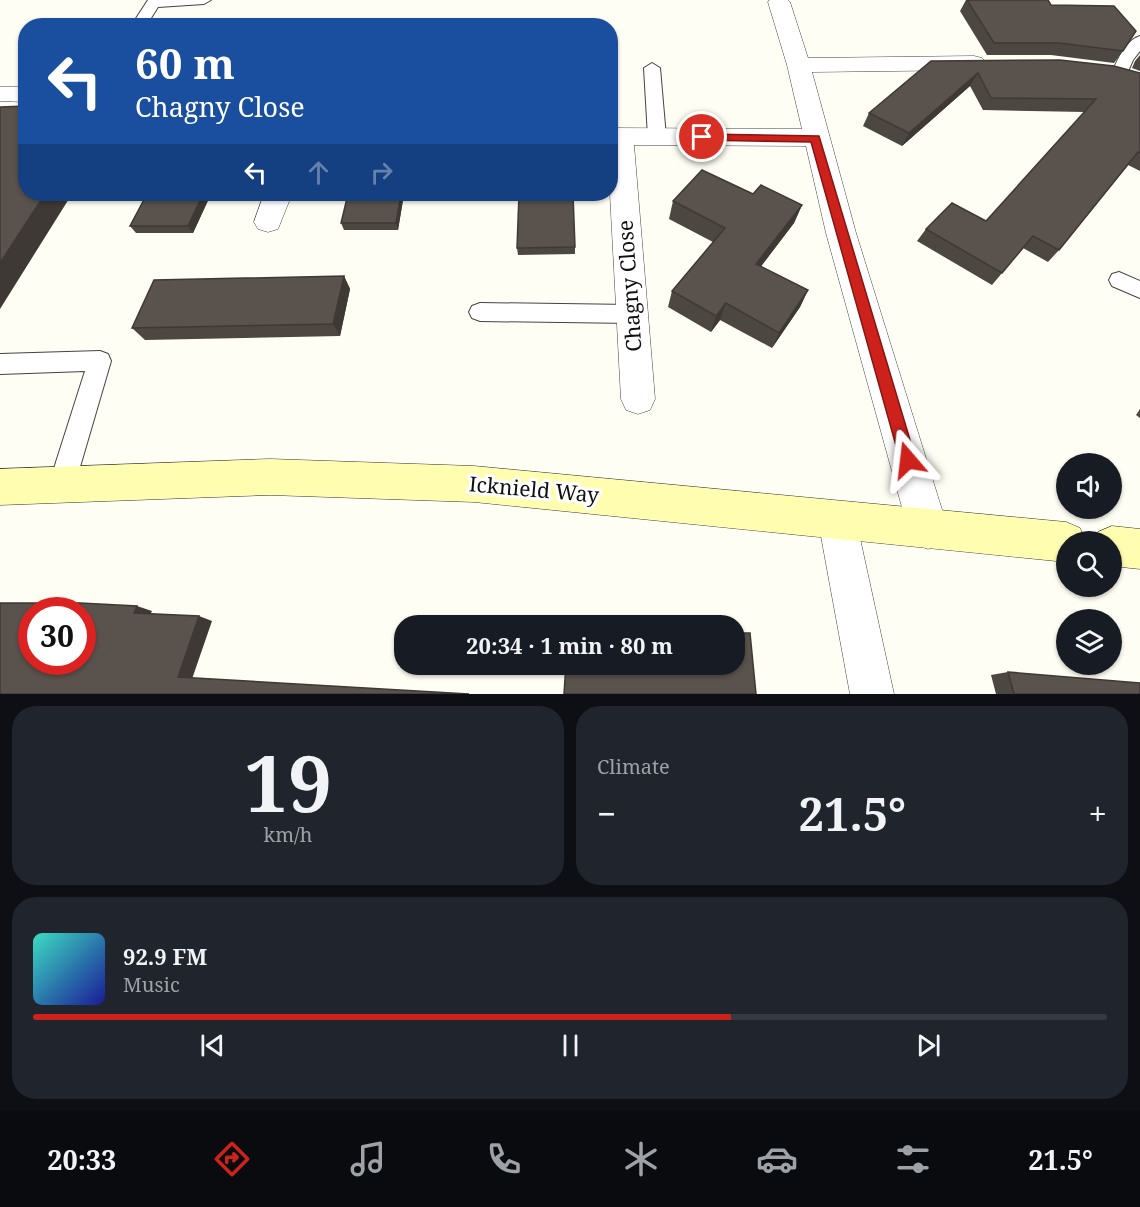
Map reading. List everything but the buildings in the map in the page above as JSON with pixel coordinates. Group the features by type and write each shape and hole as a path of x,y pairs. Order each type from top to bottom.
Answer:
{"street":[{"path":"779,2 799,65 841,232 928,529"},
{"path":"799,65 908,62 999,63"},
{"path":"0,94 18,94"},
{"name":"Chagny Close","path":"618,136 816,138"},
{"name":"Chagny Close","path":"618,167 638,399"},
{"path":"268,222 276,201"},
{"name":"Icknield Way","path":"0,487 270,477 474,484 1056,541"},
{"path":"837,520 872,694"},
{"path":"1122,547 1140,549"}],"lane":[{"path":"143,18 153,3 204,0"},
{"path":"1121,74 1125,59 1140,41"},
{"path":"652,68 657,137"},
{"path":"1119,280 1140,291"},
{"path":"480,312 632,314"},
{"path":"0,364 100,361 62,484"}],"route":[{"path":"702,137 816,138 908,460"}]}
